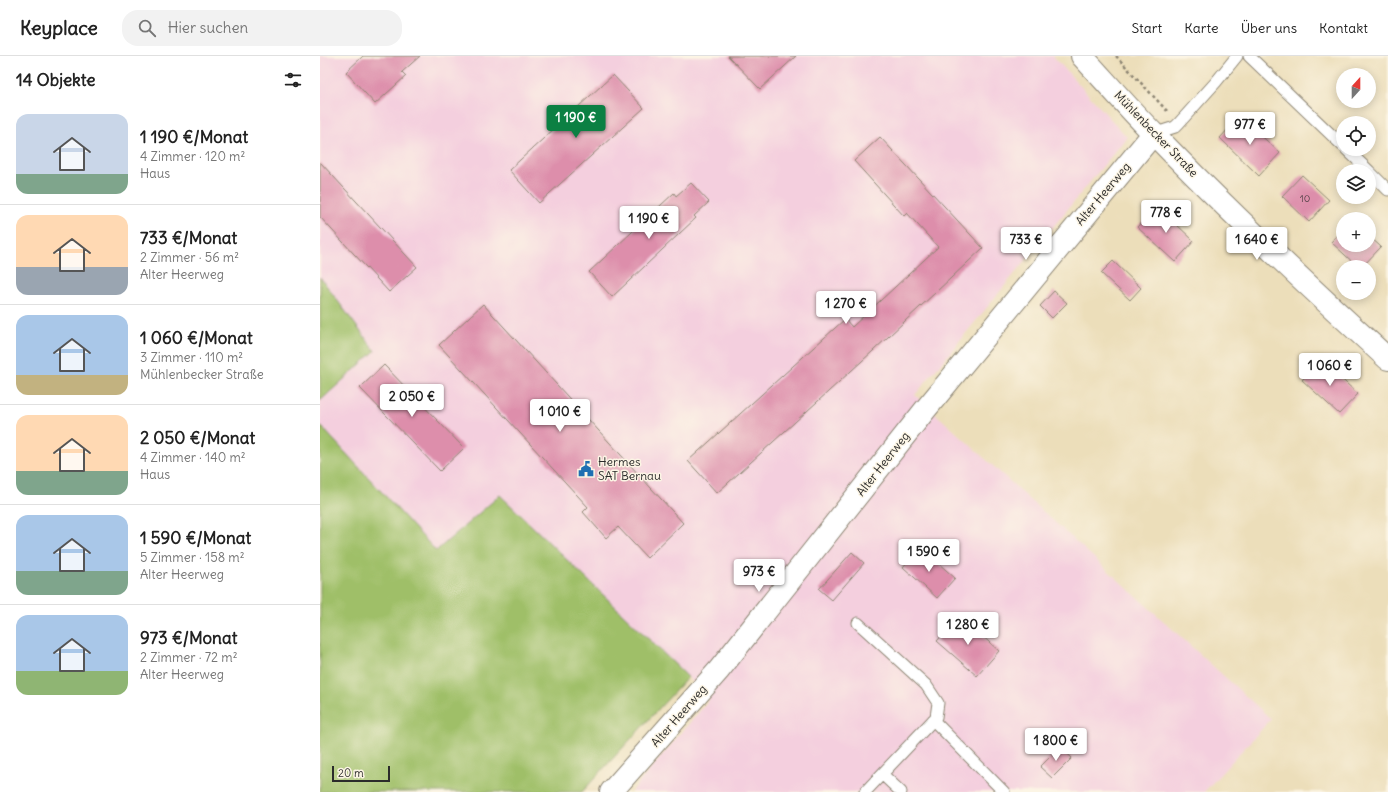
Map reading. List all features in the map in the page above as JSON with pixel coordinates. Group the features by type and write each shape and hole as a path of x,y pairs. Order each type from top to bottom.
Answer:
{"street":[{"name":"Mühlenbecker Straße","path":"1082,56 1153,134 1259,239 1388,359"},
{"name":"Alter Heerweg","path":"611,792 719,670 925,410 1153,134"}],"lane":[{"path":"1153,134 1174,127 1179,123 1237,56"},
{"path":"1249,56 1336,139"},
{"path":"1353,156 1362,164"},
{"path":"1376,178 1388,190"},
{"path":"858,623 926,685 938,703 936,717 865,792"},
{"path":"933,720 1004,792"},
{"path":"882,774 902,792"}],"path":[{"path":"1116,56 1179,123"}],"shaded area":[{"path":"320,56 1053,56 1127,137 915,395 1271,719 1204,792 631,792 709,700 688,677 500,495 436,551 320,425 320,401 375,351 320,277"}],"green space":[{"path":"320,277 375,351 320,401"},
{"path":"320,425 436,551 500,495 688,677 582,792 320,792"}],"building":[{"path":"363,56 420,56 402,72 406,76 375,104 346,72"},
{"path":"728,56 796,56 760,89"},
{"path":"613,75 644,108 539,203 509,170"},
{"path":"1240,116 1280,153 1259,176 1220,138"},
{"path":"880,137 983,248 873,351 717,493 688,461 845,319 852,327 938,247 907,213 904,216 854,161"},
{"path":"320,162 417,267 389,292 320,217"},
{"path":"1302,175 1329,200 1309,222 1282,196"},
{"path":"691,183 709,202 694,216 696,218 612,297 589,272 674,193 676,196"},
{"path":"1157,206 1194,241 1175,262 1137,227"},
{"path":"1336,237 1336,247 1331,242"},
{"path":"1376,242 1381,247 1369,260 1350,260 1342,252 1376,252"},
{"path":"1113,261 1141,288 1130,300 1101,273"},
{"path":"1054,291 1067,303 1052,318 1040,306"},
{"path":"483,304 683,523 647,558 618,527 606,538 583,512 588,507 439,345"},
{"path":"1321,360 1358,394 1339,414 1302,380"},
{"path":"384,365 464,448 440,471 360,388"},
{"path":"920,547 955,578 937,598 903,567"},
{"path":"852,552 864,563 832,600 819,589"},
{"path":"960,616 999,651 977,676 937,641"},
{"path":"1060,747 1072,758 1052,778 1040,767"}],"place":[{"name":"Hermes SAT Bernau","path":"586,469"}]}
